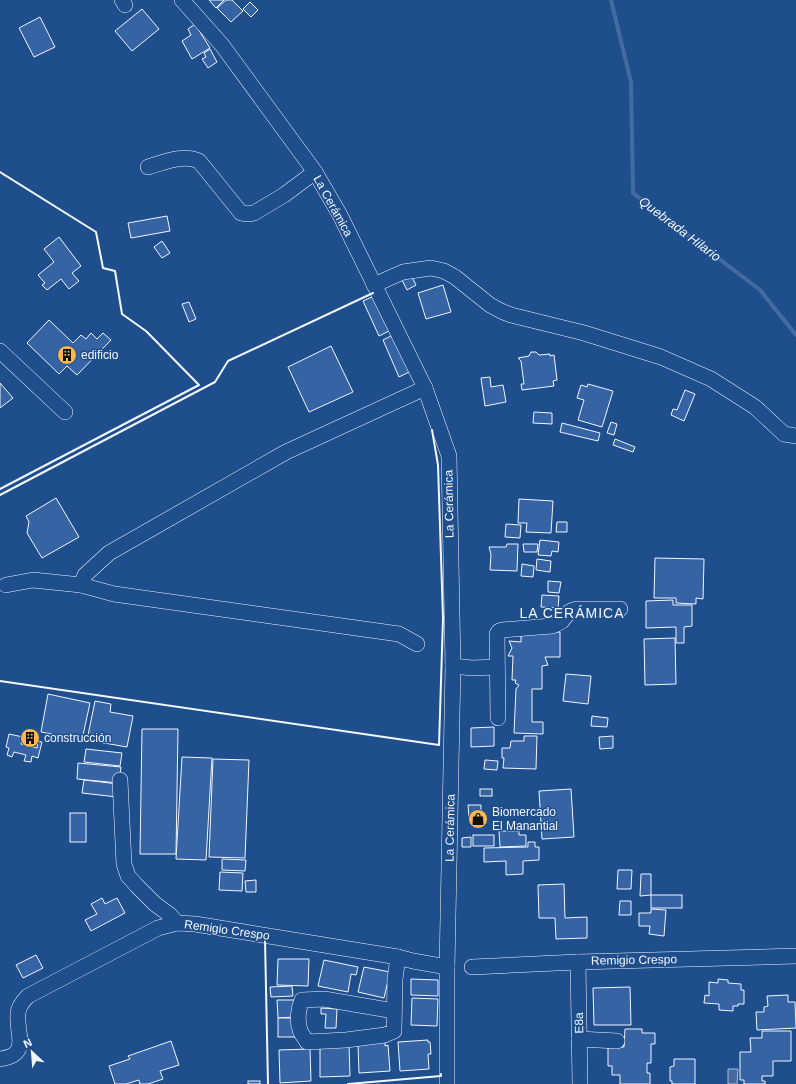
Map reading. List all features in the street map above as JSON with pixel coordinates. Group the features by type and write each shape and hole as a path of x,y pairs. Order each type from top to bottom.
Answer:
{"street":[{"name":"La Cerámica","path":"182,0 222,45 315,172 340,215 424,388 449,456 452,666 447,967 447,1084"},
{"path":"148,167 184,157 199,161 241,213 248,214 254,213 284,195 315,172"},
{"path":"374,285 403,272 431,268 444,271 455,276 490,305 511,315 584,333 654,355 712,378 755,407 784,434 796,436"},
{"path":"0,351 65,412"},
{"path":"81,585 85,576 109,553 286,452 424,388"},
{"path":"6,585 33,580 81,585 114,594 399,634 417,644"},
{"path":"498,718 497,634 499,631 552,626 562,621 569,612 577,610 620,609"},
{"path":"452,666 472,668 497,667"},
{"path":"120,780 124,864 128,876 155,904 170,915 177,923"},
{"name":"Remigio Crespo","path":"0,1059 7,1058 17,1052 20,1042 18,1014 21,1004 28,996 158,928 177,923 195,924 398,957 447,967"},
{"name":"Remigio Crespo","path":"472,967 578,962 796,956"},
{"path":"394,1011 324,999 302,1000 299,1006 298,1014 300,1031 307,1042 346,1040 385,1035 394,1031 395,979 398,957"},
{"name":"E8a","path":"578,962 580,1084"},
{"path":"579,1039 617,1041"}],"water":[{"path":"728,1069 738,1069 737,1084 728,1084"}],"building":[{"path":"209,0 224,0 216,8"},
{"path":"226,0 232,0 243,11 231,22 217,8"},
{"path":"250,2 258,10 251,17 243,9"},
{"path":"142,9 159,29 132,51 115,31"},
{"path":"40,17 55,47 34,57 19,28"},
{"path":"195,24 210,48 192,59 182,41 191,35 188,29"},
{"path":"210,49 217,62 208,68 202,59 206,57 204,53"},
{"path":"167,216 170,231 131,238 128,223"},
{"path":"59,237 81,266 72,273 79,281 69,289 61,279 47,290 42,285 45,283 38,275 54,262 44,249"},
{"path":"162,241 170,253 162,258 154,247"},
{"path":"409,271 416,285 407,290 400,276"},
{"path":"443,285 451,312 426,319 418,293"},
{"path":"376,295 393,329 379,336 363,301"},
{"path":"189,302 196,319 189,322 182,304"},
{"name":"edificio","path":"49,320 73,343 81,335 86,339 91,333 97,339 103,333 111,340 77,375 67,366 59,374 27,343"},
{"path":"395,334 411,371 399,377 383,340"},
{"path":"331,346 353,392 309,412 288,367"},
{"path":"531,352 536,352 539,355 554,355 557,380 553,381 554,386 522,390 521,384 524,384 521,361 518,358 529,356"},
{"path":"490,377 491,387 503,385 506,402 485,406 481,378"},
{"path":"0,383 13,398 0,408"},
{"path":"588,384 613,391 602,427 578,420 584,400 577,398 581,385 587,387"},
{"path":"685,390 695,394 684,421 671,415 673,409 677,410"},
{"path":"534,412 552,413 552,424 533,423"},
{"path":"611,422 617,424 614,435 607,433"},
{"path":"562,423 600,433 598,441 560,432"},
{"path":"615,439 635,447 633,452 613,445"},
{"path":"56,498 79,537 42,558 27,533 29,522 26,516"},
{"path":"519,499 553,501 551,533 526,532 527,523 518,523"},
{"path":"557,522 567,522 567,532 556,532"},
{"path":"506,524 521,525 520,538 505,537"},
{"path":"540,540 559,542 558,552 552,551 551,556 538,555"},
{"path":"507,544 518,544 517,571 490,570 491,554 489,547 506,547"},
{"path":"523,544 538,544 537,552 524,552"},
{"path":"655,558 704,559 703,599 696,598 696,604 676,603 676,598 654,598"},
{"path":"537,559 551,561 550,572 536,570"},
{"path":"522,564 534,566 533,577 521,576"},
{"path":"548,581 561,582 559,593 548,592"},
{"path":"542,595 559,596 558,608 541,607"},
{"path":"673,600 673,605 692,605 692,626 684,627 684,643 676,643 676,627 646,628 646,601"},
{"path":"521,631 560,632 560,657 545,657 548,665 542,666 542,689 532,689 532,722 543,722 543,734 514,733 516,689 519,685 515,683 516,680 512,680 513,656 508,656 512,648 509,641 521,642"},
{"path":"675,638 676,684 645,685 644,639"},
{"path":"566,674 591,676 588,704 563,701"},
{"path":"48,694 90,703 82,740 41,732"},
{"path":"95,701 111,704 110,712 133,716 127,747 87,740"},
{"path":"592,716 608,718 607,727 591,726"},
{"path":"494,727 494,746 471,747 471,728"},
{"path":"142,729 178,729 176,854 140,854"},
{"path":"9,734 23,737 21,744 37,748 38,741 42,742 38,758 32,756 31,762 24,761 26,755 14,752 12,757 7,755 9,748 6,747"},
{"path":"524,736 537,736 536,769 503,768 504,758 502,758 502,748 510,748 511,741 524,741"},
{"path":"613,736 613,748 600,749 599,737"},
{"path":"86,749 122,753 120,766 84,762"},
{"path":"182,757 212,758 206,860 176,859"},
{"path":"213,759 249,760 245,858 209,857"},
{"path":"485,760 498,761 497,770 484,769"},
{"path":"78,763 121,767 119,783 77,779"},
{"path":"84,780 118,784 117,797 82,793"},
{"path":"480,789 492,789 492,796 480,796"},
{"path":"571,789 574,837 542,839 539,791"},
{"path":"468,805 481,805 481,817 469,817"},
{"path":"70,813 86,813 86,842 70,842"},
{"path":"499,831 519,831 519,835 526,835 526,846 500,847"},
{"path":"473,835 494,835 494,846 473,846"},
{"path":"471,837 471,847 462,847 462,838"},
{"path":"528,842 535,842 535,847 539,847 539,860 523,861 523,874 506,875 506,861 484,862 484,848 528,847"},
{"path":"222,859 246,860 245,871 222,870"},
{"path":"618,870 632,870 631,889 617,889"},
{"path":"220,872 243,873 242,891 219,890"},
{"path":"641,874 651,874 651,895 640,896"},
{"path":"256,880 256,892 246,892 245,881"},
{"path":"564,884 565,918 587,917 587,938 556,939 555,918 539,918 538,885"},
{"path":"651,895 682,895 682,908 651,908"},
{"path":"102,898 105,904 117,898 125,913 91,931 85,920 97,914 91,904"},
{"path":"620,901 631,901 631,915 619,915"},
{"path":"651,909 666,910 664,936 649,934 650,926 639,926 639,913 651,913"},
{"path":"36,955 43,968 23,978 16,965"},
{"path":"278,959 309,959 308,986 277,985"},
{"path":"324,960 358,967 356,975 351,974 348,992 318,986"},
{"path":"364,967 390,972 384,998 358,992"},
{"path":"411,979 438,980 438,996 411,995"},
{"path":"718,979 728,980 728,983 741,984 741,990 744,990 744,1004 733,1006 733,1011 719,1010 719,1004 704,1003 705,995 709,996 709,982 718,983"},
{"path":"292,986 293,996 271,997 270,987"},
{"path":"630,987 631,1025 594,1025 593,988"},
{"path":"788,995 788,1002 795,1002 796,1028 757,1030 756,1012 764,1012 764,1007 768,1006 767,996"},
{"path":"412,998 438,999 437,1026 411,1025"},
{"path":"277,1000 296,1000 296,1017 278,1018"},
{"path":"321,1008 337,1009 336,1028 325,1028 326,1014 321,1014"},
{"path":"278,1018 296,1018 296,1037 278,1037"},
{"path":"625,1029 642,1029 642,1033 655,1033 655,1044 651,1044 651,1063 647,1063 647,1073 650,1073 650,1084 620,1084 620,1075 612,1075 612,1066 608,1066 608,1047 624,1047"},
{"path":"762,1031 791,1031 791,1061 773,1061 773,1076 762,1076 762,1081 765,1081 765,1084 744,1084 744,1080 740,1080 740,1052 751,1052 750,1038 762,1038"},
{"path":"428,1040 428,1042 430,1042 431,1054 428,1054 429,1069 400,1071 398,1042"},
{"path":"171,1041 179,1065 160,1071 163,1079 148,1084 140,1084 139,1080 126,1084 115,1084 109,1066 130,1059 128,1056"},
{"path":"385,1042 385,1046 388,1045 390,1071 359,1073 358,1044"},
{"path":"349,1045 350,1076 320,1077 320,1046"},
{"path":"310,1049 311,1081 280,1083 279,1050"},
{"path":"674,1059 695,1059 695,1084 672,1084 672,1081 670,1081 670,1067 674,1066"},
{"path":"248,1081 260,1081 260,1084 248,1084"}],"waterway":[{"name":"Quebrada Hilario","path":"611,0 631,82 633,193 760,290 796,335"}],"wall":[{"path":"0,172 96,232 103,268 115,271 122,314 146,331 199,385 0,489"},
{"path":"0,495 215,382 228,361 373,293"},
{"path":"0,681 439,745 443,618 438,465 432,430"},
{"path":"265,940 268,1084"},
{"path":"348,1084 441,1076 441,1074"}],"place":[{"name":"edificio","path":"67,355"},
{"name":"construcción","path":"30,738"},
{"name":"Biomercado El Manantial","path":"478,819"}],"district":[{"name":"LA CERÁMICA","path":"572,613"}]}
